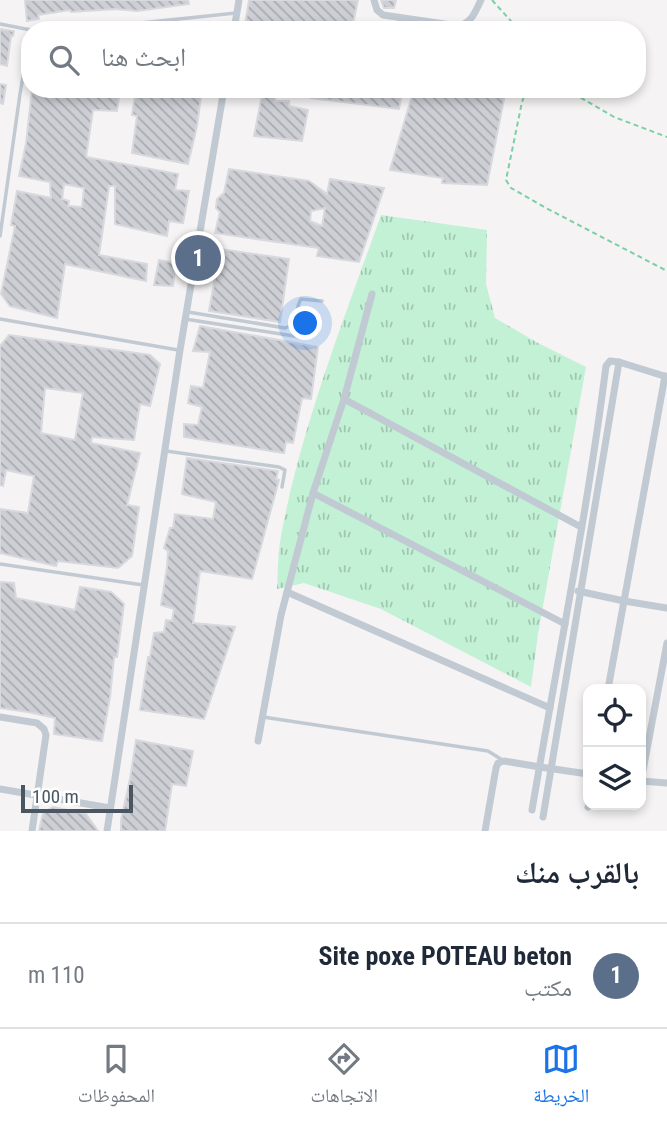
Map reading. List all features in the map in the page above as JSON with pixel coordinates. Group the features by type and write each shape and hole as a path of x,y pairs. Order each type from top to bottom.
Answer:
{"street":[{"path":"235,21 239,0"},
{"path":"374,0 377,10 383,15 422,21"},
{"path":"470,21 481,0"},
{"path":"107,831 180,350 222,98"},
{"path":"258,741 281,615 313,493 344,399 372,294"},
{"path":"533,810 582,527 606,366 610,361 666,377 609,684"},
{"path":"543,817 619,362"},
{"path":"344,399 582,527"},
{"path":"313,493 565,624"},
{"path":"571,589 667,608"},
{"path":"287,592 550,708"},
{"path":"646,754 667,643"},
{"path":"0,717 37,723 46,735 32,831"},
{"path":"485,831 498,763 504,761 583,773"},
{"path":"646,781 667,783"},
{"path":"0,789 110,808"}],"lane":[{"path":"169,21 236,13"},
{"path":"0,24 21,28"},
{"path":"0,236 21,90"},
{"path":"186,315 285,328 296,320 298,302 301,299 323,301"},
{"path":"186,315 300,337"},
{"path":"0,319 180,350"},
{"path":"166,451 279,467 285,470 282,487"},
{"path":"0,564 144,585"},
{"path":"263,717 488,751 504,761"}],"path":[{"path":"492,0 511,21"},
{"path":"524,98 506,180 510,188 667,271"},
{"path":"581,98 614,117 667,137"}],"green space":[{"path":"381,215 487,230 486,284 495,318 586,367 531,687 381,609 304,583 277,589 281,536 300,455 325,374"}],"building":[{"path":"25,0 188,0 189,4 137,11 70,10 38,15 39,19 27,21"},
{"path":"249,0 358,0 354,21 246,21"},
{"path":"381,0 396,0 394,8 384,8"},
{"path":"0,29 14,31 7,66 0,64"},
{"path":"0,84 6,85 3,104 0,103"},
{"path":"31,98 119,98 117,111 93,110 86,157 178,174 175,190 189,191 183,223 169,221 167,236 115,224 115,186 109,186 99,255 147,264 146,281 65,264 57,318 10,306 1,294 15,226 11,225 17,191 51,198 50,182 19,176","holes":["64,184 84,188 82,207 68,206 69,201 62,199"]},
{"path":"135,98 201,98 188,164 132,153 137,116 132,115"},
{"path":"261,98 289,101 289,106 308,110 302,141 254,136"},
{"path":"310,98 401,98 399,109"},
{"path":"411,98 504,98 487,185 442,183 443,178 390,170"},
{"path":"229,169 309,181 327,194 330,179 384,188 359,262 317,256 319,248 215,233 220,212 216,208 217,199 224,193","holes":["325,208 322,226 310,221 311,211"]},
{"path":"220,249 289,259 280,322 209,311"},
{"path":"159,260 176,263 173,286 154,285"},
{"path":"200,326 318,347 311,399 302,398 293,443 286,442 284,453 184,437 184,424 198,425 202,407 188,403 191,386 203,388 210,352 193,351"},
{"path":"9,335 150,355 160,364 150,406 140,404 134,440 92,437 91,443 140,453 127,505 139,507 132,556 118,568 58,561 56,566 0,553 0,509 28,513 34,476 6,470 3,486 0,485 0,346","holes":["45,388 83,393 75,440 41,433"]},
{"path":"187,458 278,471 276,479 279,480 252,579 200,571 193,623 235,627 204,719 140,710 154,633 164,632 166,620 172,621 174,609 161,605 168,551 164,548 170,528 173,528 175,514 213,519 216,502 182,494"},
{"path":"0,582 14,583 16,598 75,610 80,587 111,592 124,604 102,741 54,734 55,718 0,708"},
{"path":"136,740 193,751 186,786 172,784 165,831 121,831"},
{"path":"53,807 86,814 98,831 39,831 43,813"}],"place":[{"name":"Site poxe POTEAU beton","path":"198,258"}]}
